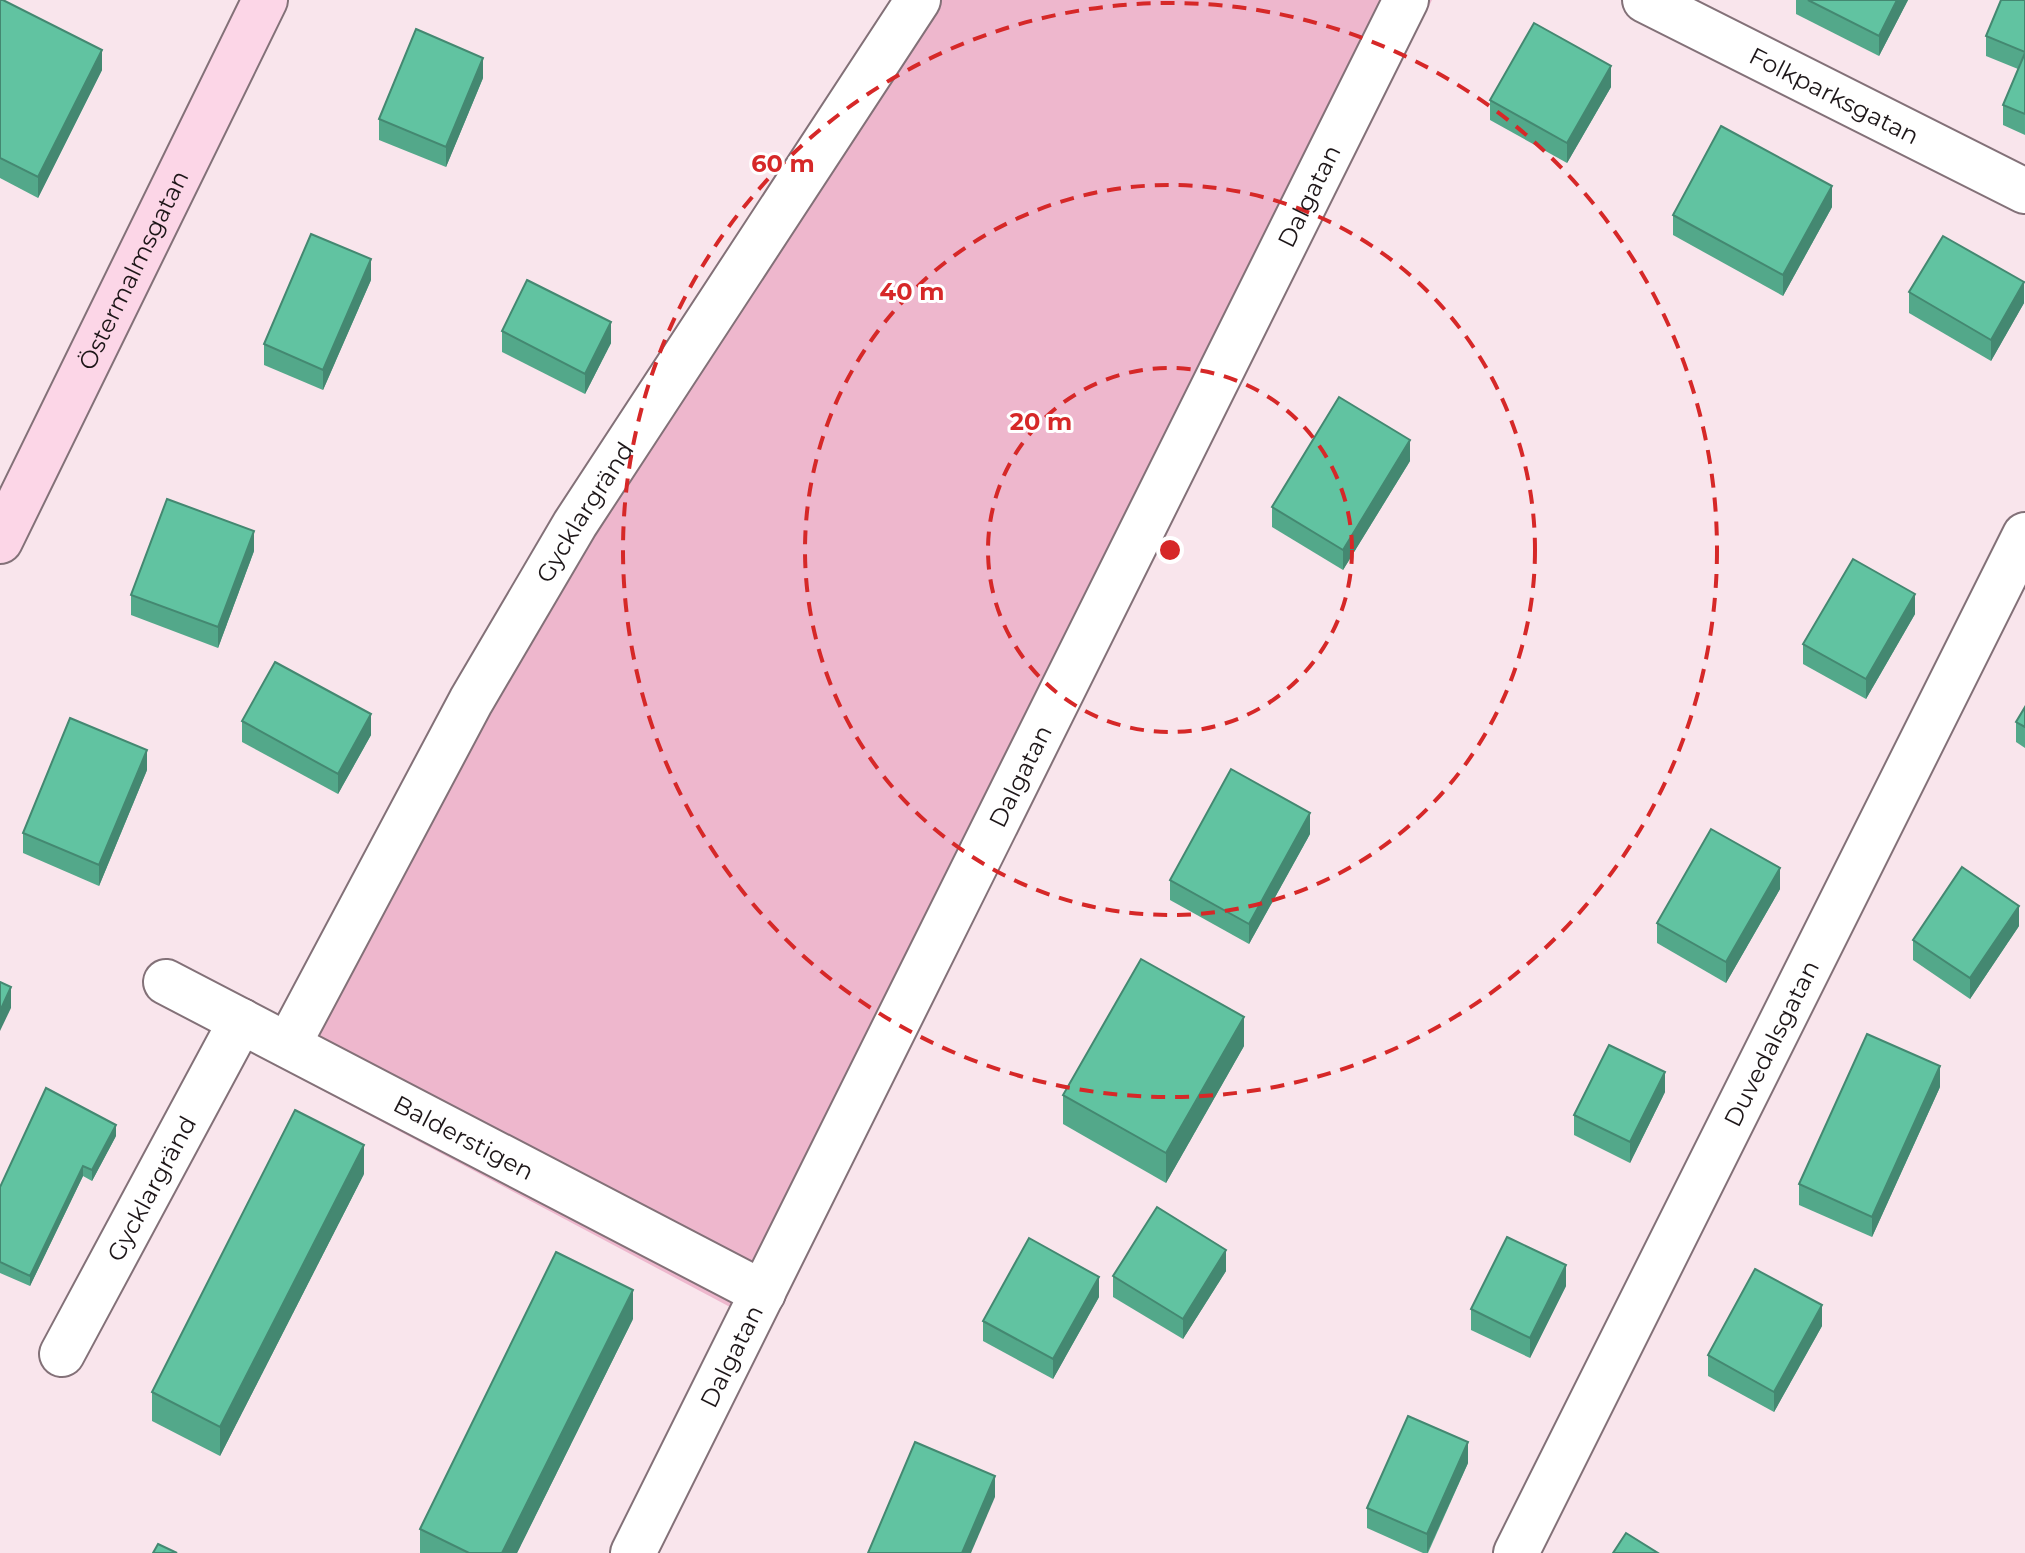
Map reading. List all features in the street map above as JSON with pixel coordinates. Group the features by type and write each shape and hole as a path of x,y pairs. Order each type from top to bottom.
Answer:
{"main road":[{"name":"Östermalmsgatan","path":"0,541 265,0"}],"street":[{"name":"Gycklargränd","path":"288,1045 471,701 575,524 918,0"},
{"name":"Dalgatan","path":"633,1553 1406,0"},
{"name":"Folkparksgatan","path":"1645,0 2025,191"},
{"name":"Duvedalsgatan","path":"1516,1553 2025,535"},
{"name":"Balderstigen","path":"166,982 763,1293"},
{"name":"Gycklargränd","path":"62,1354 241,1021"}],"shaded area":[{"path":"911,0 1432,0 762,1324 275,1065"}],"building":[{"path":"0,0 102,50 38,177 0,158"},
{"path":"1808,0 1897,0 1879,36"},
{"path":"2001,0 2025,0 2025,52 1986,36"},
{"path":"1534,23 1611,66 1567,143 1490,100"},
{"path":"416,29 483,58 446,147 379,119"},
{"path":"2025,53 2025,114 2003,105"},
{"path":"1721,126 1832,186 1783,275 1673,215"},
{"path":"311,234 371,259 323,370 264,344"},
{"path":"1943,236 2024,282 1991,340 1909,292"},
{"path":"527,280 611,322 585,374 502,331"},
{"path":"1339,397 1410,440 1343,550 1272,507"},
{"path":"167,499 254,531 218,627 131,595"},
{"path":"1853,559 1915,594 1866,679 1803,644"},
{"path":"275,662 371,714 338,774 242,721"},
{"path":"2025,707 2025,727 2016,722"},
{"path":"70,718 147,750 99,865 23,833"},
{"path":"1231,769 1310,813 1249,924 1170,880"},
{"path":"1711,829 1780,868 1726,962 1657,923"},
{"path":"1962,867 2019,906 1970,978 1913,940"},
{"path":"1141,959 1244,1017 1166,1153 1063,1095"},
{"path":"0,982 11,987 0,1011"},
{"path":"1867,1034 1940,1066 1872,1217 1799,1184"},
{"path":"1609,1045 1665,1072 1630,1142 1574,1115"},
{"path":"46,1088 116,1125 92,1170 83,1166 30,1276 0,1262 0,1187"},
{"path":"295,1110 364,1145 220,1427 152,1392"},
{"path":"1157,1207 1226,1250 1183,1319 1113,1276"},
{"path":"1507,1237 1566,1265 1530,1338 1471,1309"},
{"path":"1029,1238 1099,1277 1053,1359 983,1321"},
{"path":"556,1252 633,1290 502,1553 469,1553 420,1529"},
{"path":"1755,1269 1822,1305 1774,1392 1708,1355"},
{"path":"1408,1416 1468,1442 1427,1534 1367,1508"},
{"path":"915,1442 995,1476 962,1553 868,1553"},
{"path":"1626,1533 1658,1553 1613,1553"},
{"path":"158,1544 177,1553 153,1553"}]}
